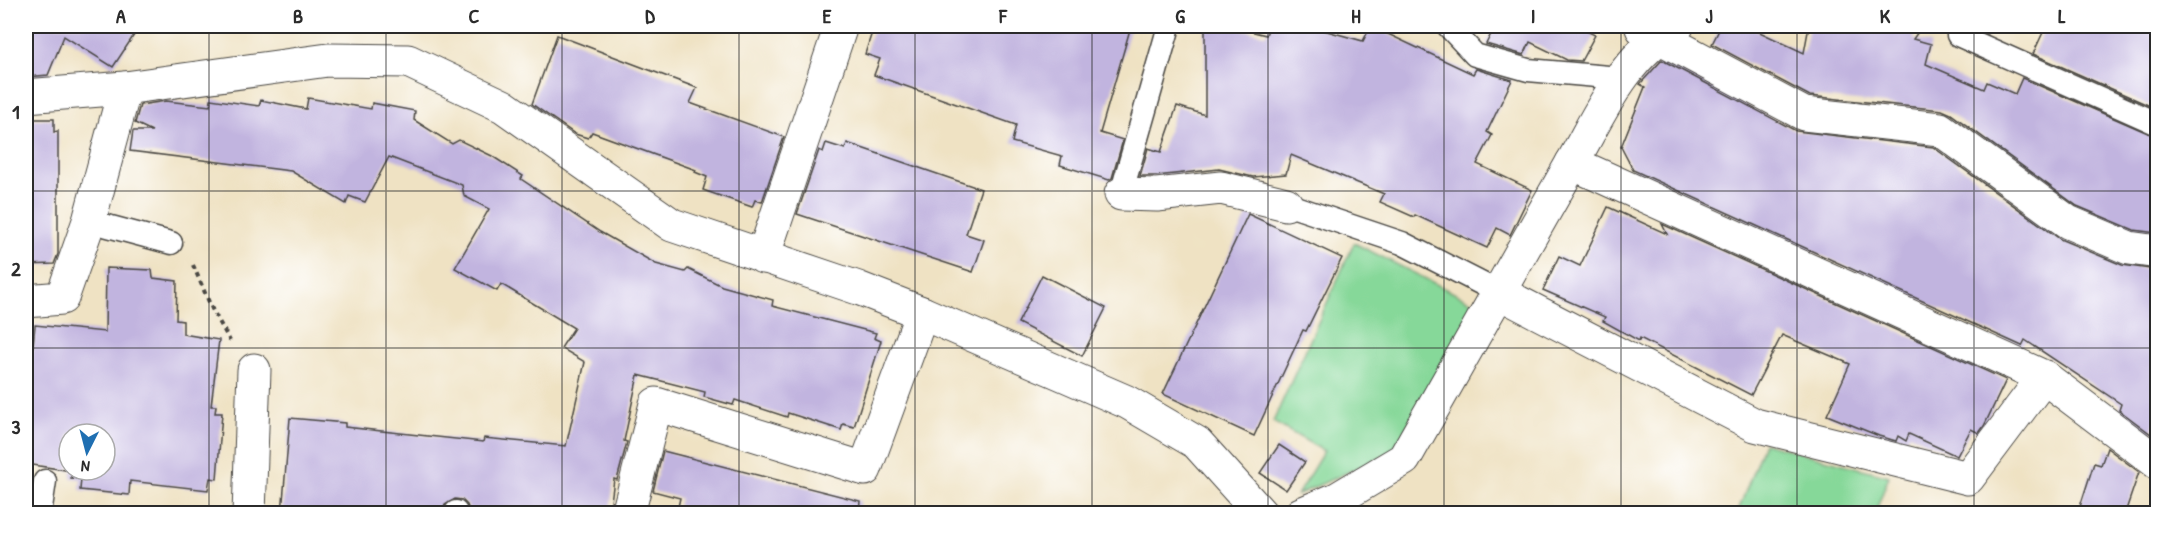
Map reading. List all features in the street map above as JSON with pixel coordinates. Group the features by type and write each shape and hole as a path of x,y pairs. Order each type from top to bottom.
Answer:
{"street":[{"path":"763,257 841,26"},
{"path":"1301,513 1337,498 1404,459 1620,78 1658,29 1804,114 1940,129 2068,222 2129,248 2157,252"},
{"path":"26,96 125,88 328,60 408,61 504,106 672,225 858,288 922,313 1126,402 1197,443 1261,513"},
{"path":"26,301 62,298 88,221 125,88"},
{"path":"1572,163 2044,377 2157,463"},
{"path":"1121,194 1157,195 1221,188 1286,204"},
{"path":"1500,293 1755,425 1968,478 2044,377"},
{"path":"628,513 656,404 865,469 922,313"},
{"path":"249,513 254,370"}],"lane":[{"path":"1121,194 1169,26"},
{"path":"1448,26 1475,55 1528,70 1620,78"},
{"path":"1958,35 2157,124"},
{"path":"1286,204 1402,243 1500,293"},
{"path":"88,221 171,243"},
{"path":"40,513 45,481"}],"path":[{"path":"171,243 194,266 212,309 228,338 254,370"}],"green space":[{"path":"1354,243 1478,305 1393,452 1297,495 1324,451 1273,422"},
{"path":"1764,443 1889,476 1875,513 1737,514"}],"building":[{"path":"26,26 140,26 113,67 64,36 48,75 26,77"},
{"path":"874,26 1131,26 1100,133 1123,140 1112,178 1109,180 1060,165 1062,156 1012,142 1016,125 874,75 880,59 865,54"},
{"path":"1205,26 1230,26 1266,35 1269,26 1309,26 1363,41 1371,26 1473,74 1476,69 1512,80 1487,132 1492,135 1477,164 1532,190 1510,235 1497,228 1487,248 1415,215 1414,217 1380,202 1384,194 1291,155 1286,174 1253,177 1219,169 1140,176 1148,148 1161,152 1177,106 1205,115"},
{"path":"1495,26 1576,26 1595,35 1581,61 1567,60 1530,42 1524,55 1486,44"},
{"path":"1721,26 1747,26 1804,53 1809,26 1922,26 1913,39 1931,44 1926,64 1984,89 1987,82 2015,94 2022,78 2157,137 2157,233 2134,230 2077,206 1951,114 1942,110 1810,96 1712,44"},
{"path":"2046,26 2157,26 2157,109 2033,54"},
{"path":"557,35 697,88 690,103 784,137 762,202 755,200 752,207 703,190 707,177 695,172 696,170 592,132 588,138 575,134 532,104"},
{"path":"1662,60 1796,131 1933,147 2060,239 2122,265 2157,270 2157,415 2151,434 2119,410 2121,404 2025,340 2022,346 1633,170 1621,147 1645,87 1640,84"},
{"path":"308,98 371,109 372,103 415,111 414,120 452,144 459,140 492,156 523,176 521,179 600,232 656,264 685,272 688,269 722,286 773,300 772,306 876,333 874,338 881,341 854,427 843,424 841,430 788,413 787,417 735,400 733,405 704,397 705,392 638,375 624,441 627,442 617,480 614,479 610,510 593,508 592,513 547,509 546,513 470,513 462,500 455,499 445,505 442,513 282,513 290,418 345,423 345,427 483,442 484,438 566,446 585,362 561,348 574,328 501,284 497,291 455,268 489,209 464,196 462,185 389,157 365,202 349,196 346,204 291,171 130,151 133,131 152,131 135,123 140,105 166,101 210,106 211,99 259,106 261,100 306,109"},
{"path":"26,114 32,114 31,119 54,119 54,132 58,131 58,254 54,264 26,265"},
{"path":"826,143 845,149 847,143 981,189 966,234 984,240 973,272 797,214 819,150 823,152"},
{"path":"1608,207 1667,234 1662,224 2006,380 1984,426 1979,433 1971,429 1957,456 1909,434 1906,441 1898,436 1896,441 1879,436 1827,415 1850,364 1782,335 1751,395 1640,338 1639,341 1603,321 1605,317 1543,290 1559,256 1580,266"},
{"path":"1248,214 1342,258 1306,331 1303,330 1254,436 1163,394"},
{"path":"106,268 152,270 153,278 177,281 176,320 183,321 183,334 219,340 211,406 216,406 215,413 222,413 217,479 210,478 208,490 130,481 129,495 80,490 81,482 117,482 117,422 57,422 57,469 26,464 26,419 35,325 105,332"},
{"path":"1042,275 1106,308 1082,356 1018,323"},
{"path":"1279,445 1305,462 1286,490 1260,473"},
{"path":"2107,448 2139,472 2125,513 2078,513 2094,463 2101,465"},
{"path":"663,451 860,501 859,513 701,513 678,507 680,498 653,491"}]}
